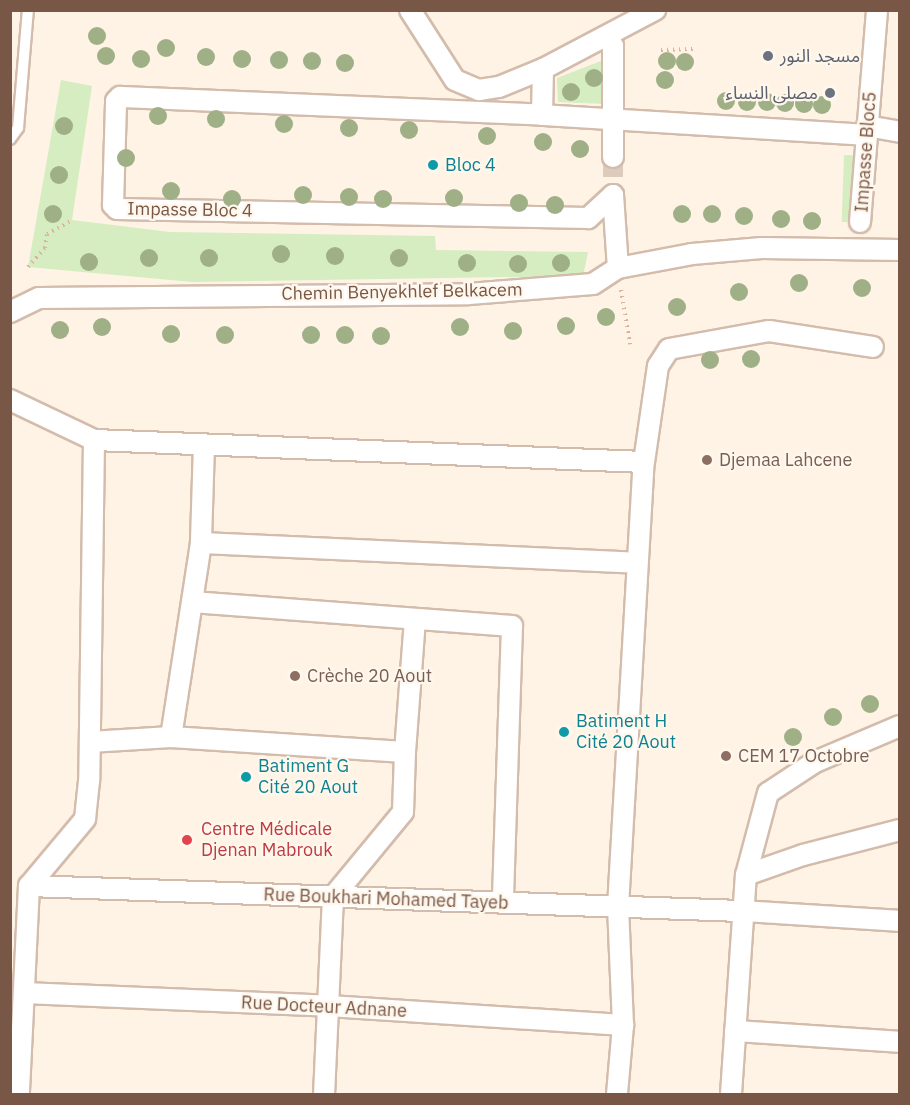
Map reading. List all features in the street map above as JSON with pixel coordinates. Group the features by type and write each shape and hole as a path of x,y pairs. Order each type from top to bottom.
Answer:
{"street":[{"path":"410,10 455,80 479,90 499,87 543,69 655,10"},
{"name":"Impasse Bloc5","path":"861,222 877,10"},
{"path":"605,37 613,46 613,157"},
{"path":"543,69 542,115 900,132"},
{"name":"Impasse Bloc 4","path":"542,115 120,98 116,101 113,205 117,209 588,218 613,195 618,268"},
{"name":"Chemin Benyekhlef Belkacem","path":"10,312 39,298 469,294 593,284 618,268 692,254 762,248 900,250"},
{"path":"617,1095 623,1025 618,907 644,462 658,366 669,349 769,331 873,347"},
{"path":"10,400 94,440 644,462"},
{"path":"19,1095 20,988 29,886 85,819 90,742 94,440"},
{"path":"171,737 201,543 204,445"},
{"path":"201,543 627,562"},
{"path":"192,602 512,627 502,903"},
{"path":"324,1095 333,897 403,812 415,619"},
{"path":"731,1095 746,875 768,793 815,762 900,726"},
{"path":"90,742 171,737 405,752"},
{"path":"746,875 803,855 900,830"},
{"name":"Rue Boukhari Mohamed Tayeb","path":"29,886 743,911 900,921"},
{"name":"Rue Docteur Adnane","path":"20,988 623,1025"},
{"path":"735,1031 900,1042"}],"lane":[{"path":"10,139 18,128 28,10"}],"path":[{"path":"662,50 696,49"},
{"path":"28,267 45,248 47,234 72,220"},
{"path":"618,268 630,344"}],"green space":[{"path":"606,59 605,104 558,102 557,78"},
{"path":"61,80 92,86 72,220 170,232 435,236 436,250 588,252 583,276 193,282 28,267"},
{"path":"844,155 875,156 873,223 842,222"}],"tunnel":[{"path":"613,157 613,195"}],"place":[{"name":"مسجد النور","path":"768,56"},
{"name":"مصلى النساء","path":"830,93"},
{"name":"Bloc 4","path":"433,165"},
{"name":"Djemaa Lahcene","path":"707,460"},
{"name":"Crèche 20 Aout","path":"295,676"},
{"name":"Batiment H Cité 20 Aout","path":"564,732"},
{"name":"CEM 17 Octobre","path":"726,756"},
{"name":"Batiment G Cité 20 Aout","path":"246,777"},
{"name":"Centre Médicale Djenan Mabrouk","path":"187,840"}]}
